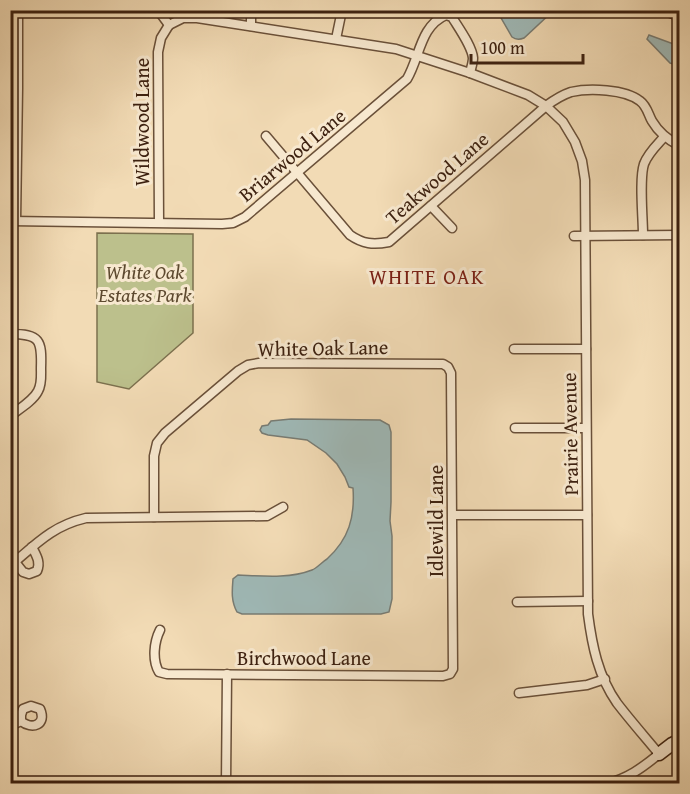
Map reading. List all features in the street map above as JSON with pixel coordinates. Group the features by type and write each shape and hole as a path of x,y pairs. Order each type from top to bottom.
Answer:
{"street":[{"path":"13,221 14,65 18,10"},
{"path":"158,10 169,25"},
{"path":"250,26 251,10"},
{"path":"336,39 342,10"},
{"name":"Briarwood Lane","path":"13,221 233,223 245,217 407,79 413,69 423,37 439,18 446,15 452,17 472,52 473,61 470,73"},
{"name":"Prairie Avenue","path":"169,25 183,18 197,18 396,49 528,95 546,106 562,122 575,142 582,161 585,180 588,601 591,643 604,679 616,701 659,754"},
{"name":"Wildwood Lane","path":"159,222 158,52 160,38 169,25"},
{"name":"Teakwood Lane","path":"266,136 350,235 360,242 376,244 389,242 546,106 572,92 602,90 630,95 646,108 652,122 664,137"},
{"path":"643,235 642,176 644,164 664,137 680,146"},
{"path":"432,206 452,228"},
{"path":"574,236 680,235"},
{"path":"10,334 23,334 36,338 42,350 41,384 37,393 10,416"},
{"path":"514,349 586,349"},
{"name":"White Oak Lane","path":"154,517 154,456 157,443 165,433 238,370 259,363 443,364 448,367"},
{"name":"Idlewild Lane","path":"448,367 452,373 453,515 453,669 450,674"},
{"path":"515,428 586,428"},
{"path":"32,547 39,560 39,566 37,571 29,574 13,564 32,547 71,521 100,517 267,516 283,507"},
{"path":"453,515 587,515"},
{"path":"517,602 588,601"},
{"name":"Birchwood Lane","path":"160,630 156,639 156,666 159,672 167,674 443,676 450,674"},
{"path":"226,783 227,674"},
{"path":"519,693 587,685 604,679"},
{"path":"10,726 21,721"},
{"path":"605,783 618,781 638,771 680,740"}],"green space":[{"name":"White Oak Estates Park","path":"97,233 193,234 193,333 129,389 97,382"}],"water":[{"path":"497,11 553,11 524,38 515,39"},
{"path":"649,35 679,46 679,72 677,65 670,63 647,39"},
{"path":"291,419 380,420 389,425 391,432 392,599 389,612 381,614 242,614 237,612 232,592 233,579 238,575 285,576 312,570 335,551 349,527 353,509 353,488 349,487 337,464 307,440 268,435 260,430 262,426 268,425 271,421"}],"railway":[{"path":"652,10 680,20"}],"district":[{"name":"WHITE OAK","path":"427,277"}]}
